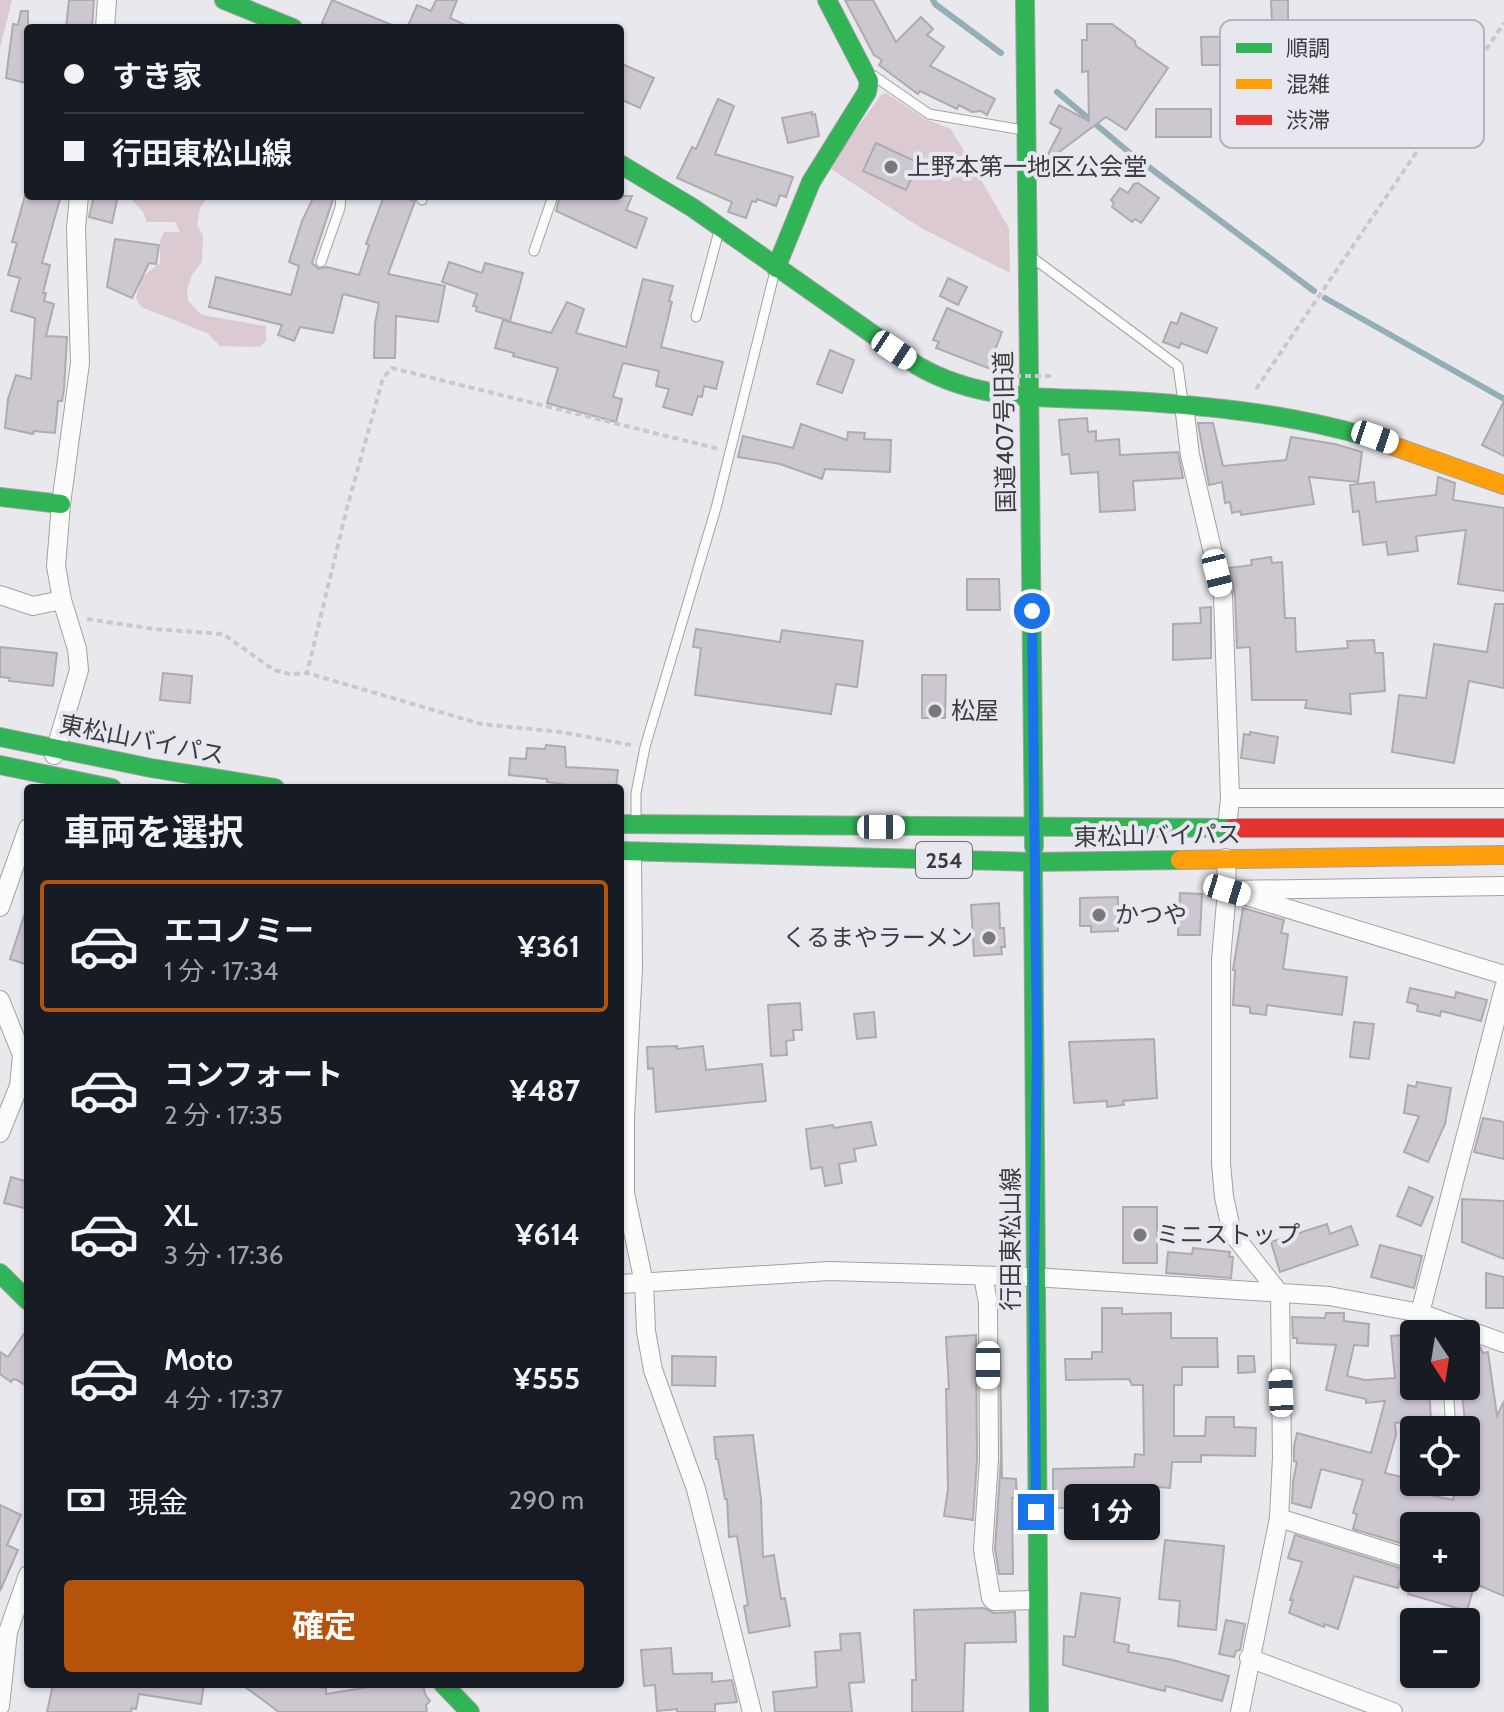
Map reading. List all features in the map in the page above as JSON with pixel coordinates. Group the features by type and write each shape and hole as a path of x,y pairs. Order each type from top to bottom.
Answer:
{"main road":[{"path":"224,0 283,24"},
{"path":"776,268 811,182 867,92 869,81 827,0"},
{"name":"国道407号旧道","path":"1025,0 1033,862"},
{"path":"624,166 683,201 939,379 966,389 1029,398 1062,397 1248,411 1319,423 1375,437 1504,485"},
{"path":"0,497 61,504"},
{"name":"東松山バイパス","path":"0,737 151,768 250,784"},
{"path":"0,765 45,781 74,784"},
{"name":"東松山バイパス","path":"628,825 1504,828"},
{"name":"東松山バイパス","path":"626,852 1033,862 1504,855"},
{"name":"行田東松山線","path":"1033,862 1037,1049 1034,1277 1039,1712"},
{"path":"0,1273 24,1297"},
{"path":"447,1688 470,1712"}],"street":[{"path":"105,24 107,0"},
{"path":"45,781 79,670 77,649 56,566 80,363 76,228 79,200"},
{"path":"1184,405 1190,455 1223,596 1230,798 1227,828"},
{"path":"0,595 33,606 65,608"},
{"path":"1230,798 1504,798"},
{"path":"0,907 24,846"},
{"path":"626,852 625,1193 644,1283 646,1331 653,1370 696,1489 752,1712"},
{"path":"1226,858 1227,890 1221,960 1221,1163 1224,1197 1232,1233 1280,1294 1282,1457 1279,1518 1240,1712"},
{"path":"1227,890 1504,886"},
{"path":"1227,890 1504,975"},
{"path":"1420,1313 1504,988"},
{"path":"0,1000 22,1055 19,1086 0,1133"},
{"path":"624,1284 829,1271 1034,1277 1329,1296 1420,1313 1431,1320"},
{"path":"983,1276 988,1303 989,1412 983,1550 994,1601 1036,1600"},
{"path":"1480,1337 1504,1343"},
{"path":"1279,1518 1400,1556"},
{"path":"0,1706 4,1631 24,1584"},
{"path":"1249,1658 1393,1712"}],"lane":[{"path":"864,70 929,114 1026,131"},
{"path":"321,262 341,200"},
{"path":"534,251 552,200"},
{"path":"696,317 720,227"},
{"path":"1027,254 1178,366 1184,405"},
{"path":"628,825 645,747 708,536 776,268"}],"path":[{"path":"1484,53 1504,23"},
{"path":"1248,411 1254,393 1420,148"},
{"path":"307,673 347,508 383,378 392,368 730,452"},
{"path":"995,376 1054,376"},
{"path":"65,608 154,629 223,634 274,670 290,674 307,673 481,724 561,732 645,747"}],"shaded area":[{"path":"0,0 12,0 0,48"},
{"path":"886,93 925,119 951,129 1009,228 1010,273 921,228 831,169 848,140 882,94"},
{"path":"132,200 205,200 200,208 197,225 203,235 202,262 192,275 187,290 188,301 202,315 266,326 266,341 259,347 220,346 207,333 141,307 136,298 141,278 160,263 160,241 164,232 180,232 175,222 147,222 143,212"}],"building":[{"path":"69,0 94,0 92,24 66,24"},
{"path":"332,0 389,24 324,24 322,23"},
{"path":"436,0 457,0 450,18 463,24 409,24 417,5 431,11"},
{"path":"845,0 873,0 896,42 921,17 933,29 927,35 944,47 930,66 995,99 987,115 959,105 957,109 920,91 918,94 879,65 882,60 874,55"},
{"path":"1271,0 1288,0 1288,20 1272,20"},
{"path":"21,11 28,11 28,24 24,24 24,83 6,78 13,24 18,25"},
{"path":"1087,24 1112,24 1135,41 1136,46 1168,68 1126,130 1106,117 1043,164 1061,129 1050,123 1059,105 1089,121 1088,71 1082,72 1082,40 1087,40"},
{"path":"1201,37 1220,37 1220,65 1202,65"},
{"path":"624,65 654,78 640,108 624,101"},
{"path":"718,99 734,106 715,154 793,177 786,197 780,195 776,206 757,199 756,202 752,201 746,218 728,212 732,202 677,178 692,147 696,149"},
{"path":"1156,109 1211,109 1211,137 1156,137"},
{"path":"812,112 819,136 788,143 782,118"},
{"name":"上野本第一地区公会堂","path":"876,143 919,163 906,190 863,171"},
{"path":"1138,183 1159,198 1141,223 1135,219 1132,222 1112,207 1114,203 1111,200 1120,188 1128,193"},
{"path":"624,196 632,196 626,210 647,218 636,248 556,211 559,200 624,200"},
{"path":"24,200 60,200 42,263 50,265 44,301 54,304 46,336 67,337 64,389 62,401 58,401 55,433 34,431 33,434 5,428 8,399 16,375 31,379 35,318 11,311 20,278 8,275 17,243 12,242"},
{"path":"93,200 117,200 112,223 89,217"},
{"path":"312,200 333,200 312,263 319,269 327,267 359,275 369,245 366,244 382,200 415,201 388,274 445,286 438,322 396,316 395,358 374,358 379,303 343,294 333,333 300,327 294,341 278,335 282,325 209,307 216,277 291,295 299,266 289,262"},
{"path":"115,239 159,245 156,264 149,263 132,298 107,287"},
{"path":"449,262 482,273 485,263 523,273 510,321 476,311 477,307 473,306 477,294 442,282"},
{"path":"948,278 967,287 958,305 940,296"},
{"path":"643,279 673,286 661,347 723,362 716,389 704,386 692,415 663,407 669,389 656,386 659,371 623,363 613,397 622,399 616,422 547,403 558,368 495,348 503,320 551,333 567,302 584,309 576,333 626,347"},
{"path":"947,308 1002,332 988,368 936,348 939,342 933,340"},
{"path":"1181,313 1217,328 1207,353 1181,343 1179,348 1163,342 1171,322 1177,324"},
{"path":"830,350 854,360 842,393 817,384"},
{"path":"1504,401 1504,456 1482,445"},
{"path":"1087,418 1088,432 1096,431 1096,441 1119,439 1120,455 1178,452 1183,478 1133,481 1135,510 1100,512 1098,472 1071,474 1069,454 1062,455 1059,420"},
{"path":"1198,423 1213,423 1223,466 1286,460 1291,437 1362,452 1358,482 1309,477 1314,504 1241,515 1240,511 1232,513 1230,502 1225,503 1222,482 1209,485"},
{"path":"801,424 847,440 848,432 865,433 864,439 891,440 890,472 825,469 822,479 780,464 738,457 743,436 793,448"},
{"path":"1438,477 1455,483 1453,500 1504,508 1504,591 1458,584 1466,530 1416,536 1418,551 1388,555 1386,542 1363,545 1359,511 1353,512 1350,485 1374,482 1376,502 1436,495"},
{"path":"1271,557 1272,563 1282,562 1285,618 1295,618 1296,652 1348,648 1347,641 1374,640 1375,653 1383,653 1385,691 1350,694 1351,714 1305,708 1307,700 1252,700 1250,647 1237,648 1235,596 1229,568 1252,565 1251,560"},
{"path":"967,579 999,579 1000,610 967,610"},
{"path":"1495,604 1504,604 1504,688 1469,681 1454,763 1392,752 1399,695 1426,698 1434,644 1487,652"},
{"path":"1211,607 1211,658 1173,660 1173,624 1201,623 1200,608"},
{"path":"696,629 780,642 782,630 863,641 857,687 836,684 831,714 695,695 701,648 693,647"},
{"path":"0,647 57,653 53,686 9,681 10,678 0,677"},
{"path":"163,673 192,676 190,703 160,700"},
{"path":"922,675 946,675 945,718 922,718"},
{"path":"1250,732 1278,737 1274,763 1241,758 1244,734 1250,735"},
{"path":"546,745 565,747 566,767 618,770 616,784 561,784 547,782 547,779 509,775 510,758 526,759 527,748 545,749"},
{"path":"1180,893 1202,894 1200,935 1178,935"},
{"path":"1118,897 1118,931 1091,932 1091,926 1080,926 1080,898"},
{"name":"くるまやラーメン","path":"999,903 1000,928 1004,928 1005,947 1001,947 1002,954 974,956 971,905"},
{"path":"1243,908 1284,920 1281,933 1288,934 1283,969 1347,977 1342,1015 1267,1005 1266,1015 1250,1013 1250,1007 1233,1005 1233,970"},
{"path":"24,916 24,964 10,959"},
{"path":"1410,988 1455,998 1456,992 1487,1000 1481,1021 1441,1011 1440,1016 1417,1011 1418,1005 1407,1002"},
{"path":"800,1003 802,1030 793,1030 794,1040 786,1041 787,1055 771,1056 768,1005"},
{"path":"874,1012 876,1037 857,1039 854,1014"},
{"path":"1354,1022 1374,1024 1369,1059 1350,1057"},
{"path":"1154,1039 1157,1098 1123,1101 1124,1105 1107,1107 1107,1101 1074,1103 1069,1042"},
{"path":"677,1046 677,1049 703,1046 706,1070 762,1064 766,1101 656,1112 653,1068 648,1069 647,1047"},
{"path":"1417,1082 1451,1088 1445,1124 1428,1162 1404,1152 1419,1116 1404,1113 1408,1085 1416,1087"},
{"path":"1483,1118 1504,1122 1504,1159 1474,1152"},
{"path":"871,1122 876,1145 854,1149 856,1161 839,1164 842,1183 825,1186 822,1167 811,1169 806,1129"},
{"path":"11,1177 24,1181 24,1208 4,1203"},
{"path":"1409,1187 1433,1197 1421,1226 1397,1216"},
{"path":"1462,1199 1504,1201 1504,1259 1462,1242"},
{"name":"ミニストップ","path":"1123,1207 1157,1207 1157,1263 1123,1263"},
{"path":"1327,1224 1330,1234 1351,1226 1358,1245 1280,1272 1271,1242"},
{"path":"1380,1245 1422,1256 1414,1288 1371,1277"},
{"path":"1193,1248 1230,1252 1229,1257 1233,1257 1231,1278 1166,1273 1168,1252 1192,1254"},
{"path":"1486,1273 1504,1277 1504,1308 1486,1308"},
{"path":"1102,1308 1122,1308 1122,1314 1171,1313 1171,1338 1217,1338 1218,1367 1182,1367 1182,1385 1174,1385 1174,1436 1205,1436 1206,1417 1234,1417 1234,1427 1256,1428 1255,1456 1201,1455 1201,1462 1172,1462 1170,1488 1131,1485 1130,1493 1088,1493 1088,1508 1053,1508 1053,1469 1134,1467 1135,1454 1144,1455 1143,1385 1132,1385 1129,1379 1066,1380 1065,1359 1092,1359 1092,1352 1102,1352"},
{"path":"1326,1313 1344,1313 1344,1321 1369,1324 1368,1346 1354,1345 1347,1376 1365,1380 1395,1378 1391,1336 1400,1335 1400,1400 1430,1400 1431,1416 1400,1416 1400,1423 1395,1423 1396,1435 1385,1473 1400,1477 1400,1496 1434,1496 1453,1500 1454,1496 1480,1496 1480,1416 1464,1416 1463,1400 1480,1400 1480,1347 1483,1353 1488,1352 1497,1416 1504,1401 1504,1596 1480,1586 1480,1512 1400,1512 1400,1543 1353,1529 1357,1514 1353,1513 1363,1480 1321,1469 1311,1508 1292,1503 1297,1433 1371,1453 1385,1401 1366,1403 1366,1399 1326,1390 1336,1345 1297,1343 1297,1338 1293,1338 1292,1317 1325,1318"},
{"path":"24,1334 24,1384 13,1379 11,1382 0,1374 0,1352 8,1357"},
{"path":"976,1335 977,1459 973,1520 944,1516 948,1489 946,1337"},
{"path":"1000,1348 1002,1478 1016,1479 1017,1498 1012,1498 1013,1574 999,1574 995,1549 1001,1459"},
{"path":"672,1356 716,1357 715,1386 672,1385"},
{"path":"1238,1356 1254,1356 1255,1372 1238,1373"},
{"path":"753,1435 761,1500 763,1557 774,1555 781,1599 785,1598 790,1626 749,1633 744,1606 748,1605 737,1536 729,1537 727,1499 716,1459 714,1437"},
{"path":"0,1505 21,1515 7,1545 18,1550 0,1591"},
{"path":"1295,1535 1400,1568 1400,1581 1398,1588 1354,1576 1338,1629 1324,1624 1324,1627 1289,1613 1302,1562 1288,1558"},
{"path":"1165,1540 1224,1546 1216,1630 1178,1626 1180,1601 1159,1599"},
{"path":"1472,1592 1468,1608 1457,1608 1408,1594"},
{"path":"1081,1593 1120,1598 1114,1642 1129,1645 1128,1652 1173,1660 1229,1676 1222,1701 1166,1686 1165,1691 1156,1689 1063,1665 1064,1636 1075,1637"},
{"path":"984,1608 994,1613 1015,1612 1016,1642 965,1643 963,1712 912,1712 912,1680 916,1680 914,1610"},
{"path":"1226,1620 1245,1624 1240,1650 1234,1657 1219,1654"},
{"path":"860,1633 864,1682 849,1683 852,1712 775,1712 773,1692 817,1687 815,1652 841,1650 840,1634"},
{"path":"671,1648 673,1674 712,1673 712,1682 732,1680 737,1702 715,1704 715,1712 657,1711 655,1685 644,1686 641,1650"},
{"path":"52,1688 203,1688 201,1704 139,1694 136,1709 132,1708 131,1712 47,1712"},
{"path":"246,1688 326,1688 326,1694 363,1688 424,1688 430,1701 426,1705 427,1712 279,1712"}],"waterway":[{"path":"933,0 1001,53"},
{"path":"1057,92 1130,153 1314,291"},
{"path":"1325,298 1504,399"}],"traffic: fast":[{"path":"224,0 283,24"},
{"path":"776,268 811,182 867,92 869,81 827,0"},
{"path":"1025,0 1034,847"},
{"path":"624,166 693,208 918,366 944,378 969,387 1022,396 1220,408 1307,422 1365,436"},
{"path":"0,497 61,504"},
{"path":"0,737 151,768 250,784"},
{"path":"0,765 93,784"},
{"path":"624,824 1232,828"},
{"path":"624,851 1033,862 1180,860"},
{"path":"1033,862 1039,1712"},
{"path":"0,1273 24,1297"},
{"path":"447,1688 470,1712"}],"traffic: slow":[{"path":"1365,436 1504,485"},
{"path":"1180,860 1504,855"}],"traffic: jam":[{"path":"1232,828 1504,828"}],"place":[{"name":"上野本第一地区公会堂","path":"891,167"},
{"name":"松屋","path":"935,711"},
{"name":"かつや","path":"1099,915"},
{"name":"くるまやラーメン","path":"989,938"},
{"name":"ミニストップ","path":"1140,1235"}],"route":[{"path":"1032,611 1037,1049 1034,1277 1036,1512"}]}
